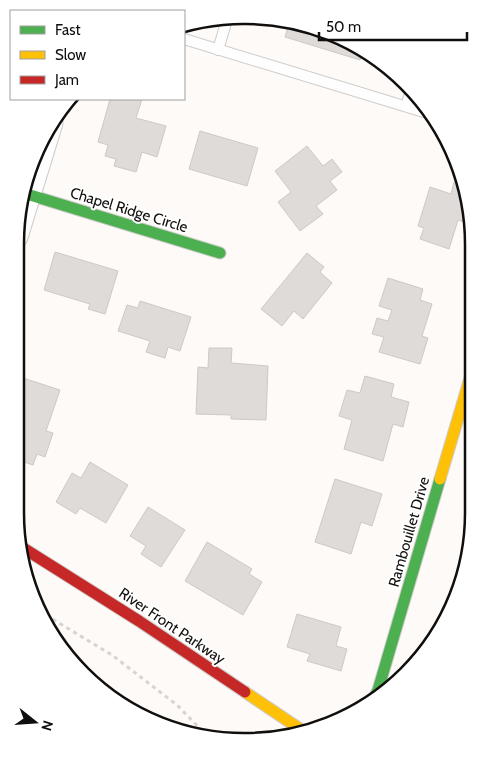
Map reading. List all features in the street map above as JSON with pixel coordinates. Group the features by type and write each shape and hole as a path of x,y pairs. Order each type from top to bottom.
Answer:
{"street":[{"path":"28,202 40,162"},
{"name":"Chapel Ridge Circle","path":"30,195 220,253"},
{"name":"Rambouillet Drive","path":"377,689 465,395"},
{"name":"River Front Parkway","path":"27,551 147,626 297,727"}],"lane":[{"path":"218,50 225,25"},
{"path":"185,39 421,111"},
{"path":"406,106 409,98"}],"path":[{"path":"51,618 112,655 177,705 200,729"}],"building":[{"path":"288,28 302,31 329,41 361,57 360,60 285,37"},
{"path":"110,100 142,100 136,118 166,126 157,157 142,152 136,172 114,166 116,159 105,156 108,145 98,142"},
{"path":"200,131 258,148 247,186 189,169"},
{"path":"307,146 323,166 332,159 342,172 330,181 337,190 316,206 323,214 300,231 278,202 291,192 275,171"},
{"path":"454,182 458,187 464,222 458,220 449,249 420,239 424,228 418,226 430,187 451,194"},
{"path":"55,252 118,271 105,314 88,309 90,304 44,290"},
{"path":"307,253 324,267 320,272 332,283 303,319 294,311 282,326 261,309"},
{"path":"388,278 423,289 420,300 432,304 422,336 428,338 420,364 379,352 384,337 372,334 377,318 388,321 392,310 379,306"},
{"path":"140,301 191,317 180,351 168,347 165,358 146,352 150,341 118,331 127,305 138,308"},
{"path":"209,348 232,348 231,363 268,366 266,420 231,419 231,415 196,414 198,367 208,368"},
{"path":"365,376 394,384 391,397 409,402 403,427 393,424 383,461 344,449 352,420 339,416 347,390 360,393"},
{"path":"24,378 60,390 46,431 53,433 45,457 37,454 33,465 24,462"},
{"path":"90,462 128,485 106,523 80,508 76,514 56,502 72,473 81,478"},
{"path":"335,479 382,494 372,526 361,522 351,554 315,542"},
{"path":"148,507 185,530 161,567 141,554 146,546 130,536"},
{"path":"207,542 252,569 249,574 262,582 243,615 185,581"},
{"path":"297,614 341,627 336,646 347,649 341,671 307,661 310,654 287,647"}],"traffic: fast":[{"path":"30,195 220,253"},
{"path":"378,688 440,479"}],"traffic: slow":[{"path":"440,479 465,395"},
{"path":"245,692 297,727"}],"traffic: jam":[{"path":"27,551 139,621 245,692"}]}
